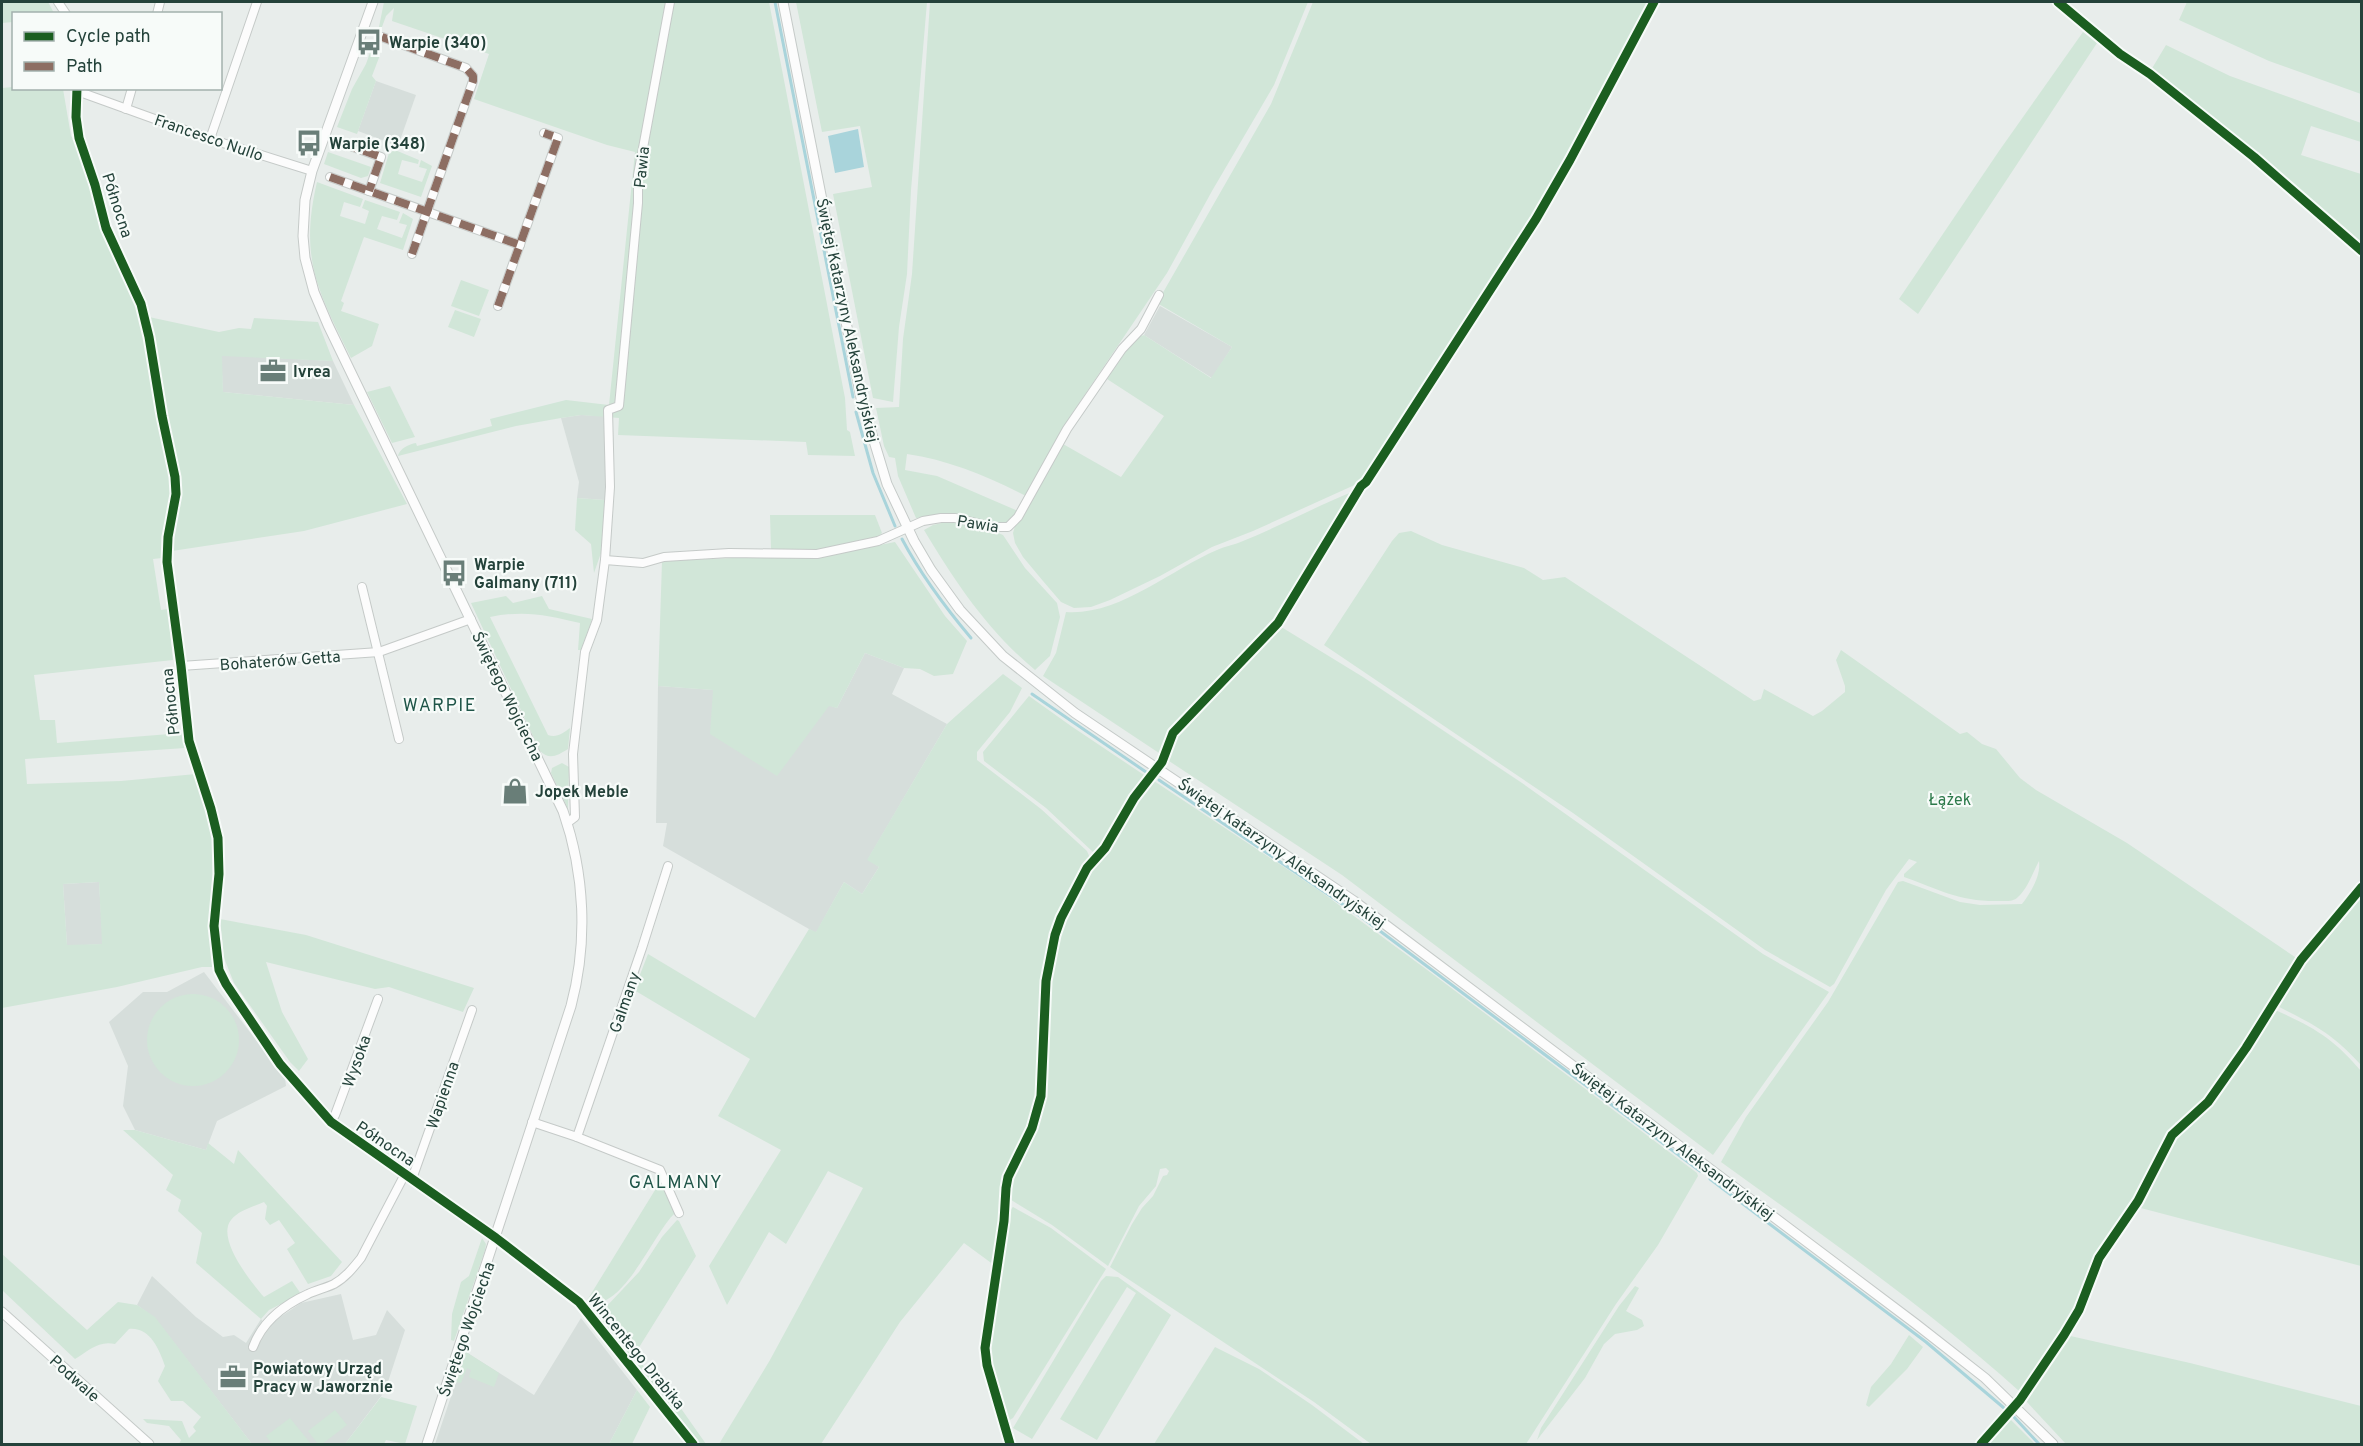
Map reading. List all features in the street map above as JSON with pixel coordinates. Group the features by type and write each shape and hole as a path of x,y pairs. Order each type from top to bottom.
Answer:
{"street":[{"path":"210,139 257,2"},
{"name":"Świętego Wojciecha","path":"373,2 312,171 305,200 303,236 309,278 315,295 552,788 567,823 576,859 581,895 580,968 571,1006 427,1444"},
{"name":"Pawia","path":"670,2 638,175 638,203 619,406 608,411 610,487 605,560 643,563 664,557 729,553 817,554 878,541 923,521 955,518 1002,528 1013,523 1067,429 1122,349 1141,329 1159,295"},
{"name":"Świętej Katarzyny Aleksandryjskiej","path":"783,2 861,398 877,456 907,528 931,570 960,610 993,646 1033,681 1076,713 1364,908 1952,1351 2004,1395 2053,1444"},
{"path":"382,37 466,68 473,76 412,254"},
{"name":"Francesco Nullo","path":"77,90 210,139 312,171"},
{"name":"Północna","path":"77,90 76,117 79,138 95,185 106,228 141,304 175,477 176,494 168,537 167,562 182,666 189,741 218,838 219,874 214,927 219,970 234,999 280,1064 331,1122 496,1238"},
{"path":"126,109 131,90"},
{"path":"498,306 558,138 544,133"},
{"path":"342,142 381,157 369,190"},
{"path":"330,177 520,245"},
{"path":"567,823 575,817 573,754 585,652 597,620 605,560"},
{"path":"362,587 399,739"},
{"name":"Bohaterów Getta","path":"182,666 379,652 471,620"},
{"name":"Galmany","path":"578,1137 668,866"},
{"name":"Wysoka","path":"331,1122 378,999"},
{"name":"Wapienna","path":"412,1179 472,1010"},
{"path":"532,1122 578,1137 660,1170 679,1213"},
{"path":"253,1347 257,1335 274,1316 297,1299 334,1284 353,1268 361,1258 405,1174"},
{"name":"Wincentego Drabika","path":"496,1238 579,1302 693,1444"},
{"name":"Podwale","path":"2,1312 149,1444"}],"shaded area":[{"path":"376,81 416,95 398,146 358,131"},
{"path":"1160,306 1232,347 1212,378 1144,335"},
{"path":"221,355 333,361 354,405 223,392"},
{"path":"581,415 604,416 607,467 605,500 577,498 579,482 561,418"},
{"path":"865,653 904,668 892,694 947,724 868,859 879,867 862,894 844,882 816,933 663,846 667,823 656,823 658,686 714,690 829,705 837,708"},
{"path":"99,882 103,944 67,946 63,884"},
{"path":"204,972 285,1078 286,1086 217,1121 206,1150 135,1130 123,1106 128,1066 109,1022 143,992 167,992"},
{"path":"152,1276 196,1317 223,1337 234,1335 246,1343 261,1319 267,1326 301,1303 341,1294 353,1340 376,1335 387,1310 405,1330 385,1391 345,1444 252,1444 155,1318 137,1305"},
{"path":"581,1318 637,1390 609,1444 435,1444 466,1352 534,1395"}],"green space":[{"path":"2,2 48,2 53,12 12,12 12,22 2,23"},
{"path":"384,2 769,2 845,398 847,430 850,432 855,456 808,455 806,442 618,435 619,418 581,415 516,426 398,456 402,449 410,444 416,443 417,446 492,426 490,419 566,400 609,405 635,152 607,145 474,99 489,54 392,21 394,8 386,16 375,46 380,55 372,76 376,81 357,134 337,127 352,89 366,64 379,27"},
{"path":"796,2 927,2 911,190 907,274 899,327 893,402 873,398 833,194 872,187 860,126 822,132"},
{"path":"930,2 1308,2 1274,85 1167,273 1069,418 1026,496 968,470 938,460 907,454 905,470 937,476 1018,511 1011,521 1003,526 951,515 916,518 898,476 895,458 889,457 884,446 876,408 899,407 903,339 912,274"},
{"path":"1313,2 1649,2 1568,158 1535,215 1364,479 1253,531 1212,547 1110,600 1091,607 1074,608 1061,602 1023,557 1015,543 1013,533 1015,526 1063,444 1121,477 1164,416 1107,379 1134,339 1144,335 1211,378 1232,347 1157,303 1271,104"},
{"path":"2187,2 2361,2 2361,94 2269,61 2179,20"},
{"path":"2083,32 2097,43 1918,314 1899,299"},
{"path":"2166,45 2230,76 2361,123 2361,142 2311,126 2301,155 2361,174 2361,247 2256,153 2151,70"},
{"path":"12,87 12,90 63,90 71,136 79,146 134,295 143,328 155,412 171,487 174,487 164,553 162,558 153,559 161,610 168,609 173,660 34,675 40,720 55,720 57,743 182,733 185,748 25,759 27,784 121,781 196,774 213,827 217,857 211,932 213,967 202,967 117,987 2,1008 2,88","holes":["99,882 102,944 67,945 63,884"]},
{"path":"395,150 419,160 418,164 402,160 398,174 422,182 427,169 419,167 421,160 432,166 421,197 380,183 389,153"},
{"path":"328,152 371,167 368,176 361,178 324,164"},
{"path":"317,182 363,199 360,207 344,202 340,216 365,224 369,211 362,208 365,200 400,212 397,220 382,216 377,229 402,238 407,225 399,223 403,213 413,219 403,250 364,237 341,301 344,303 341,311 379,324 372,346 351,358 321,293 311,254 312,209"},
{"path":"461,280 489,290 479,316 451,306"},
{"path":"455,310 481,319 474,337 448,327"},
{"path":"149,317 219,332 239,328 251,329 254,318 318,322 333,361 222,356 223,392 354,405 407,504 304,531 172,551 181,480 166,419"},
{"path":"390,386 415,437 392,443 367,392"},
{"path":"1352,492 1354,494 1340,518 1317,549 1305,574 1270,628 1177,722 1167,734 1159,753 1043,676 1056,653 1066,612 1105,607 1125,599 1217,550 1257,535"},
{"path":"577,498 605,500 602,550 594,573 591,544 575,530"},
{"path":"770,515 875,515 882,533 877,538 817,550 771,549"},
{"path":"955,520 974,523 1003,535 1025,568 1057,603 1060,617 1050,656 1035,670 987,622 948,569 924,530 933,525"},
{"name":"Łążek","path":"1411,531 1442,545 1524,568 1543,580 1565,577 1754,701 1761,699 1764,689 1813,716 1822,711 1845,692 1836,660 1841,650 1960,734 1967,732 1982,744 1996,749 2020,778 2036,790 2127,843 2295,957 2297,961 2280,992 2269,1004 2234,1062 2206,1101 2178,1126 2176,1122 2136,1200 2097,1257 2077,1309 2053,1349 2032,1378 2019,1391 1910,1301 1721,1162 1746,1117 1828,1002 1898,882 1903,881 1960,902 1980,905 2022,904 2037,878 2039,861 2018,897 2009,901 1986,901 1940,891 1904,877 1904,874 1917,862 1909,859 1886,890 1834,984 1830,987 1765,950 1573,813 1324,645 1392,541 1399,533"},
{"path":"895,542 945,616 967,641 953,674 934,676 920,669 904,668 865,653 837,708 829,706 777,776 710,734 713,690 658,686 662,561 813,558"},
{"path":"506,596 513,603 542,596 549,609 592,619 583,650 578,650 580,623 535,614 490,617 548,735 557,735 570,728 568,749 557,755 550,756 540,751 471,603"},
{"path":"1278,625 1363,677 1522,783 1763,954 1829,992 1713,1155 1342,875 1169,761 1174,739 1187,721 1269,638"},
{"path":"1003,674 1022,688 1010,712 977,752 977,760 1041,809 1087,851 1090,858 1052,934 1044,981 1039,1096 1031,1126 1007,1177 1003,1220 994,1265 964,1243 900,1322 821,1444 719,1444 770,1360 863,1188 828,1171 786,1244 769,1232 727,1305 709,1266 781,1150 718,1116 750,1059 634,990 648,954 755,1018 809,929 816,932 844,882 862,894 879,867 867,860 947,724"},
{"path":"1029,696 1147,777 1132,797 1104,847 1098,852 1093,852 1046,808 984,761 983,752"},
{"path":"562,763 569,767 568,809 551,773 552,768"},
{"path":"1154,781 1320,891 1697,1173 1698,1176 1658,1245 1616,1304 1526,1444 1371,1444 1314,1402 1110,1267 1132,1224 1153,1196 1163,1176 1167,1175 1169,1171 1166,1168 1160,1169 1156,1186 1139,1206 1108,1266 1052,1225 1008,1198 1013,1173 1034,1128 1043,1096 1049,982 1057,935 1089,870 1118,834 1136,799 1147,791"},
{"path":"2361,890 2361,1065 2341,1045 2321,1030 2275,1005 2302,961"},
{"path":"220,919 306,935 474,988 463,1012 389,987 375,989 266,962 282,1012 308,1059 299,1071 290,1062 234,983 224,958"},
{"path":"184,994 202,994 219,1001 232,1014 239,1031 239,1049 232,1066 219,1079 202,1086 184,1086 167,1079 154,1066 147,1049 147,1031 154,1014 167,1001"},
{"path":"2273,1009 2331,1041 2361,1071 2361,1266 2137,1207 2173,1136 2210,1103 2241,1060"},
{"path":"123,1130 135,1130 206,1150 208,1143 234,1164 238,1150 342,1262 331,1276 308,1284 287,1249 295,1243 279,1220 270,1225 265,1219 267,1206 264,1202 238,1214 231,1220 228,1238 231,1249 251,1281 264,1297 292,1281 301,1294 269,1310 261,1319 196,1263 202,1233 178,1211 181,1200 166,1190 173,1175"},
{"path":"660,1182 664,1186 675,1213 624,1285 612,1296 599,1303 586,1302"},
{"path":"1013,1207 1051,1228 1106,1269 1013,1418 1008,1421 995,1387 987,1351 987,1340 1001,1250 1009,1214"},
{"path":"677,1220 696,1256 638,1349 619,1330 605,1308 639,1272 662,1237"},
{"path":"482,1238 486,1244 485,1250 454,1341 451,1340 452,1314 461,1282 469,1276"},
{"path":"2,1254 87,1330 118,1302 137,1305 155,1317 252,1444 179,1444 181,1440 169,1426 147,1423 143,1419 182,1421 189,1438 196,1431 193,1427 201,1417 183,1401 171,1401 158,1381 165,1366 153,1340 143,1332 129,1329 115,1344 99,1345 75,1359 2,1290"},
{"path":"1106,1276 1118,1277 1171,1315 1097,1440 1060,1419 1136,1293 1127,1287 1032,1439 1013,1428"},
{"path":"1635,1286 1639,1288 1626,1311 1642,1320 1644,1326 1637,1330 1615,1334 1604,1344 1585,1378 1537,1440 1541,1428 1619,1306"},
{"path":"597,1309 604,1314 664,1393 668,1390 706,1444 698,1444 594,1314"},
{"path":"1909,1335 1923,1347 1907,1369 1869,1407 1866,1405 1871,1387 1891,1364"},
{"path":"2066,1335 2361,1406 2361,1444 2066,1444 2026,1401"},
{"path":"1215,1347 1259,1369 1364,1444 1154,1444"},
{"path":"466,1352 499,1373 494,1387 469,1377 471,1370 467,1368 461,1383 456,1382"},
{"path":"637,1390 650,1407 632,1444 609,1444"},
{"path":"381,1397 417,1406 405,1444 386,1440 384,1444 345,1444"},
{"path":"335,1410 347,1425 322,1444 318,1444 308,1431"},
{"path":"290,1418 311,1444 272,1444 266,1436"},
{"path":"2010,1419 2035,1444 1986,1444"}],"water":[{"path":"858,129 864,167 835,173 828,136"}],"waterway":[{"path":"775,2 853,397"},
{"path":"856,412 873,473 895,526"},
{"path":"902,539 934,590 971,638"},
{"path":"1032,694 1146,772"},
{"path":"1159,780 1360,916 1700,1171"},
{"path":"1710,1179 1926,1342 2004,1408"},
{"path":"2014,1417 2039,1444"}],"marked path":[{"path":"382,37 466,68 473,76 412,254"},
{"path":"498,306 558,138 544,133"},
{"path":"342,143 381,157 369,191"},
{"path":"330,177 520,245"}],"cycle path":[{"path":"1010,1444 987,1365 985,1348 1004,1221 1008,1177 1032,1128 1041,1096 1046,981 1055,935 1061,918 1087,868 1105,848 1134,798 1162,762 1173,733 1278,623 1361,486 1366,482 1536,219 1654,2"},
{"path":"2058,2 2120,54 2150,74 2254,157 2362,251"},
{"path":"77,90 76,117 79,138 95,185 106,228 141,304 175,477 176,494 168,537 167,562 189,741 218,838 219,874 214,926 219,970 280,1064 331,1122 496,1238 579,1302 693,1444"},
{"path":"1981,1444 2020,1400 2064,1335 2079,1310 2099,1258 2138,1201 2172,1135 2208,1102 2246,1048 2301,960 2362,887"}],"place":[{"name":"Warpie (340)","path":"369,42"},
{"name":"Warpie (348)","path":"309,143"},
{"name":"Ivrea","path":"273,371"},
{"name":"Warpie Galmany (711)","path":"454,573"},
{"name":"Jopek Meble","path":"515,791"},
{"name":"Powiatowy Urząd Pracy w Jaworznie","path":"233,1377"}],"district":[{"name":"WARPIE","path":"440,705"},
{"name":"GALMANY","path":"676,1182"}]}
